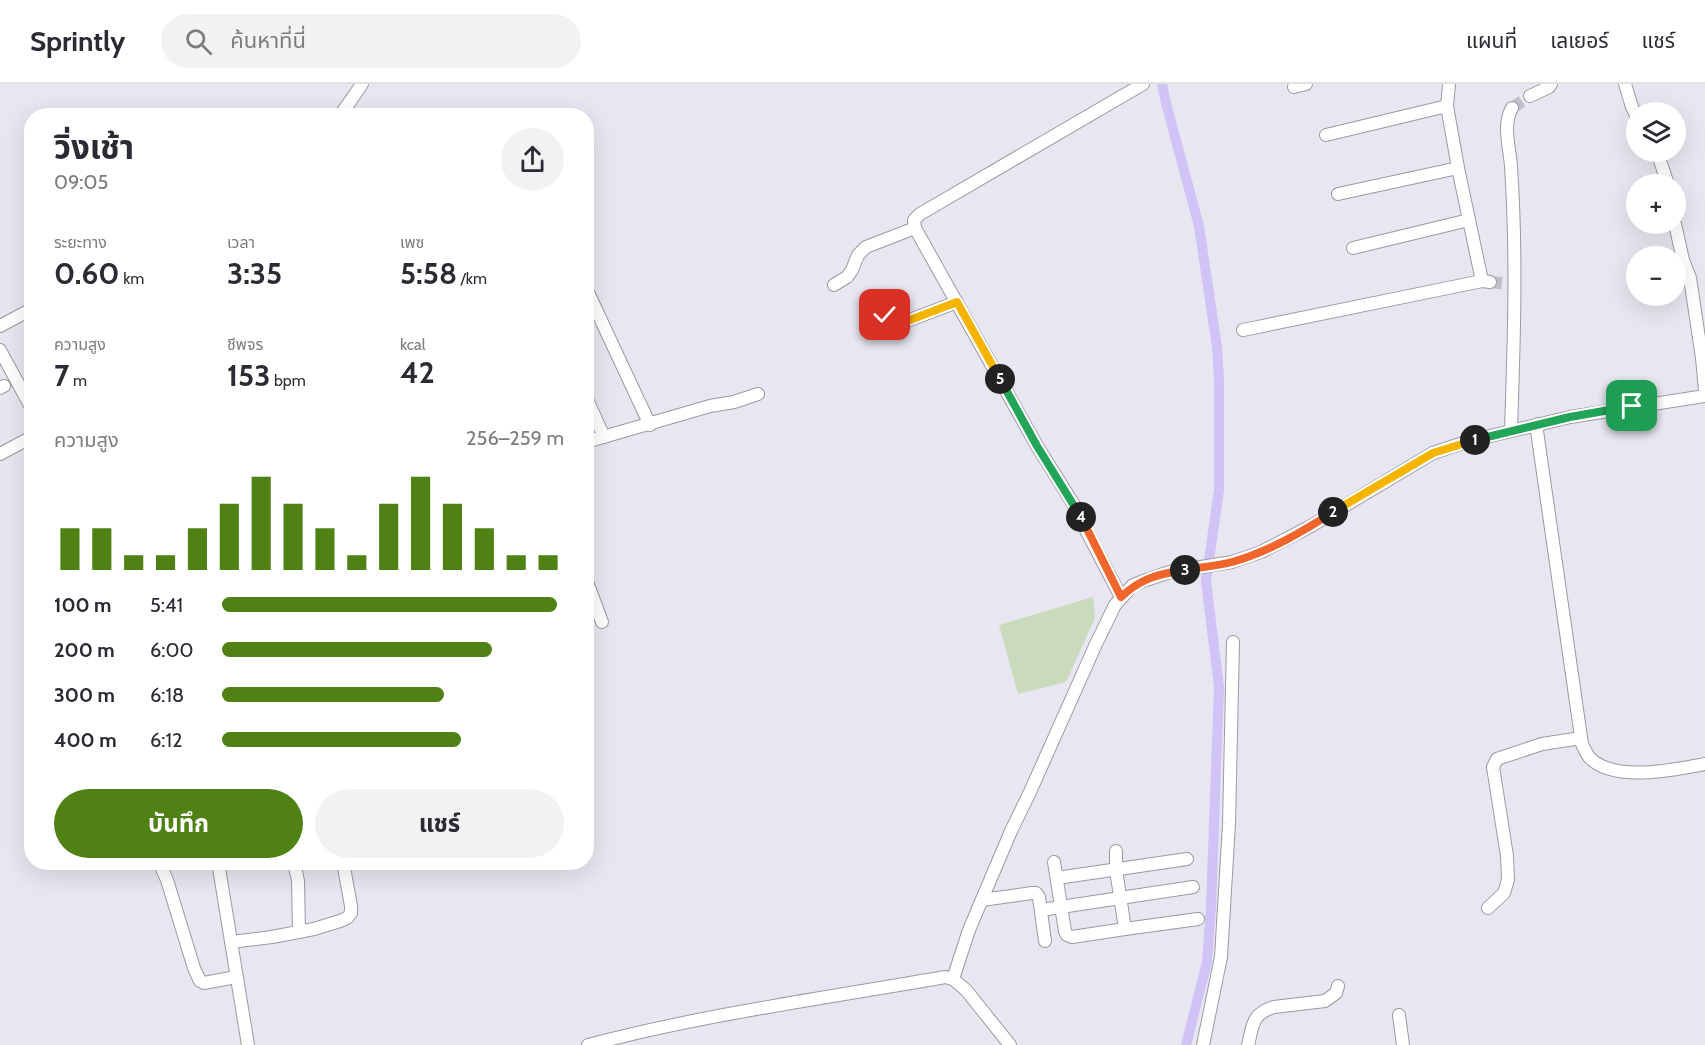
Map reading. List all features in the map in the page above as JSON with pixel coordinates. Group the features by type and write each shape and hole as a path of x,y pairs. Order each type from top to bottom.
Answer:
{"street":[{"path":"346,108 362,84"},
{"path":"1121,597 1079,513 1037,446 915,228 914,220 920,214 1143,84"},
{"path":"1243,330 1486,282 1458,168 1447,106 1449,84"},
{"path":"1530,96 1551,84"},
{"path":"1626,84 1630,102"},
{"path":"1326,135 1447,106"},
{"path":"1511,430 1511,166 1507,121 1512,108"},
{"path":"1338,194 1458,168"},
{"path":"1353,248 1469,220"},
{"path":"834,285 847,277 858,255 866,247 915,228"},
{"path":"1677,234 1690,278 1705,390"},
{"path":"885,315 895,322 902,323 957,302"},
{"path":"594,305 650,425"},
{"path":"0,326 24,313"},
{"path":"0,350 24,394"},
{"path":"594,440 758,394"},
{"path":"953,979 969,930 1018,814 1115,605 1133,585 1170,572 1232,562 1261,552 1311,526 1433,453 1511,430 1538,432 1621,408 1705,396"},
{"path":"594,415 604,437"},
{"path":"1538,432 1582,744 1589,757 1606,768 1632,772 1674,770 1705,764"},
{"path":"0,454 24,441"},
{"path":"594,600 602,622"},
{"path":"1203,1045 1221,957 1229,824 1233,642"},
{"path":"1488,908 1504,893 1508,880 1507,856 1493,767 1497,759 1542,744 1581,738"},
{"path":"1116,851 1116,870 1125,929"},
{"path":"1057,878 1187,859"},
{"path":"1054,862 1067,935 1072,937 1198,919"},
{"path":"162,870 200,981 204,983 236,977"},
{"path":"219,870 248,1045"},
{"path":"296,870 300,932"},
{"path":"231,942 300,932 347,918 351,913 344,870"},
{"path":"1041,910 1193,887"},
{"path":"982,900 1036,893 1039,897 1045,941"},
{"path":"588,1045 692,1020 755,1008 945,978 953,979 966,990 1010,1045"},
{"path":"1248,1045 1250,1030 1255,1019 1266,1009 1325,1001 1336,993 1338,986"},
{"path":"1399,1015 1403,1045"}],"green space":[{"path":"1093,597 1095,618 1066,682 1018,694 999,625"}],"waterway":[{"path":"1162,84 1199,226 1217,347 1219,380 1219,490 1206,581 1219,687 1211,907 1207,962 1186,1045"}],"tunnel":[{"path":"1512,108 1530,96"},
{"path":"1490,282 1508,284"}],"route":[{"path":"885,315 895,322 902,323 957,302 1037,446 1079,513 1121,597 1133,585 1170,572 1232,562 1261,552 1311,526 1433,453 1524,427 1632,406"}]}
